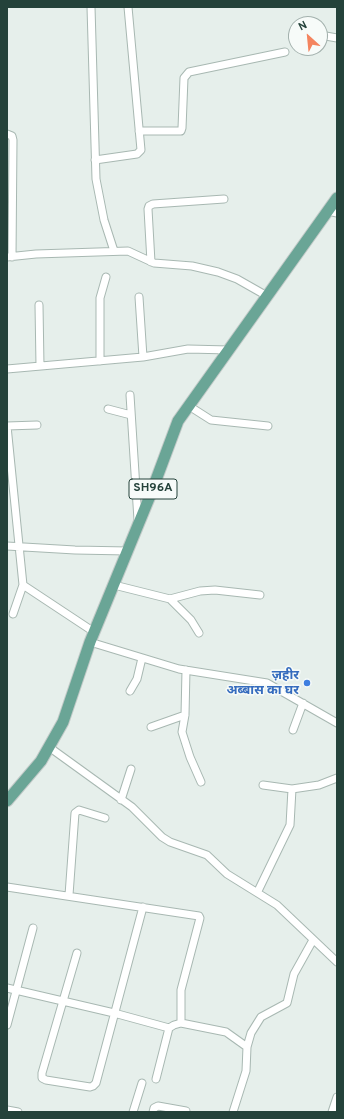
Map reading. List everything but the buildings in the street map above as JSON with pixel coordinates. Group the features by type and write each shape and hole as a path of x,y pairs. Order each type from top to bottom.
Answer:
{"main road":[{"name":"SH96A","path":"7,801 41,761 63,722 92,637 128,551 178,420 267,296 332,212 337,198"}],"street":[{"path":"91,7 95,160 99,198 114,251"},
{"path":"95,160 137,154 140,150 128,7"},
{"path":"139,131 181,131 184,78 189,72 285,52"},
{"path":"7,134 12,136 13,140 9,257 36,254 114,251 132,252 157,264 192,266 218,272 237,279 267,296"},
{"path":"151,262 149,206 153,204 224,199"},
{"path":"100,361 100,298 106,277"},
{"path":"139,297 143,356"},
{"path":"39,305 40,366"},
{"path":"7,369 100,361 188,349 228,350"},
{"path":"130,395 138,524"},
{"path":"188,406 211,420 268,426"},
{"path":"108,409 131,415"},
{"path":"13,614 22,585 17,546 7,426 37,425"},
{"path":"7,546 128,551"},
{"path":"22,585 92,637 142,658 186,670 267,683 337,723"},
{"path":"114,585 170,599 215,590 260,595"},
{"path":"170,599 191,620 199,633"},
{"path":"130,691 137,680 142,658"},
{"path":"186,670 185,715 182,732 190,757 201,782"},
{"path":"293,730 303,703"},
{"path":"151,726 185,715"},
{"path":"48,747 138,813 162,837 170,842 207,855 227,874 277,905 312,940 337,962"},
{"path":"121,800 131,769"},
{"path":"263,785 292,789 319,785 337,778"},
{"path":"258,892 290,826 292,789"},
{"path":"68,895 75,813 79,810 105,818"},
{"path":"7,887 196,915 200,918 181,990 181,1023"},
{"path":"77,953 42,1073 42,1078 46,1080 94,1086 143,907"},
{"path":"7,1025 32,928"},
{"path":"233,1112 246,1071 247,1047 251,1033 261,1017 288,1003 294,974 312,940"},
{"path":"7,988 114,1013 169,1028 181,1023 226,1032 247,1047"},
{"path":"156,1079 169,1028"},
{"path":"133,1112 142,1083"},
{"path":"332,1112 337,1097"},
{"path":"152,1112 154,1108 158,1106 186,1111"},
{"path":"7,1110 18,1112"}],"place":[{"name":"ज़हीर अब्बास का घर","path":"307,683"}]}
